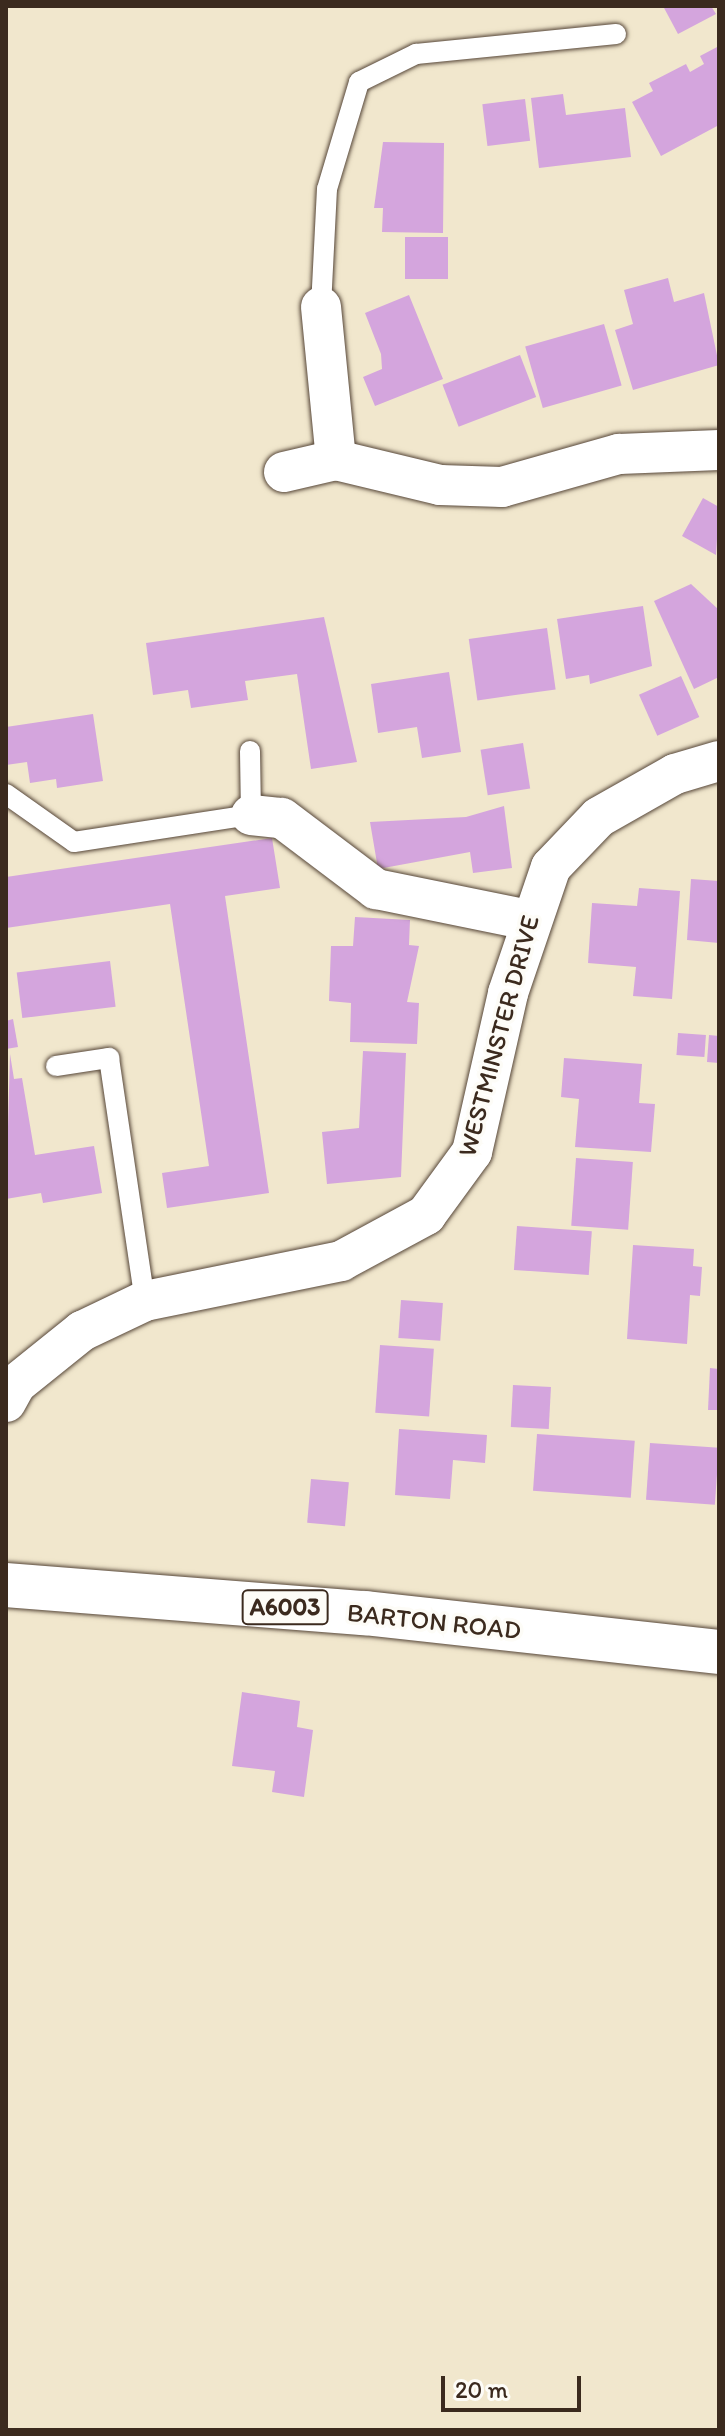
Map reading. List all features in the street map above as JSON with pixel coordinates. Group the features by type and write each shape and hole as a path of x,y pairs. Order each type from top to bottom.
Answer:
{"main road":[{"name":"BARTON ROAD","path":"6,1585 365,1613 719,1652"}],"street":[{"path":"321,307 336,460"},
{"path":"284,472 336,460 440,485 502,487 619,454 719,450"},
{"name":"WESTMINSTER DRIVE","path":"9,1386 82,1331 145,1301 341,1261 426,1215 472,1152 528,920 551,867 599,817 675,774 719,761"},
{"path":"251,815 282,818 376,889 528,920"}],"lane":[{"path":"321,307 327,189 359,82 416,54 616,34"},
{"path":"6,794 74,842 251,815 250,751"},
{"path":"56,1066 109,1058 145,1301"}],"building":[{"path":"663,6 711,6 716,14 678,34"},
{"path":"719,46 719,125 661,156 632,102 653,91 649,83 686,64 690,72 704,64 700,56"},
{"path":"563,94 566,115 625,108 631,157 539,168 531,98"},
{"path":"525,99 530,141 487,146 482,104"},
{"path":"383,142 444,143 443,233 382,232 383,208 374,208"},
{"path":"405,237 448,237 448,279 405,279"},
{"path":"668,278 674,302 704,293 719,365 633,390 615,330 633,324 624,290"},
{"path":"409,295 443,379 375,406 363,377 382,369 381,354 365,313"},
{"path":"604,324 622,386 543,408 525,347"},
{"path":"520,355 536,397 459,427 443,385"},
{"path":"703,498 719,507 716,555 682,536"},
{"path":"691,584 719,610 719,677 694,689 654,601"},
{"path":"643,606 652,666 590,684 589,675 566,679 557,619"},
{"path":"324,617 357,762 311,769 297,674 245,681 248,700 191,708 188,690 153,695 146,643"},
{"path":"547,628 556,689 477,700 469,639"},
{"path":"449,672 461,752 422,758 417,727 378,733 371,684"},
{"path":"681,676 699,717 657,736 639,695"},
{"path":"93,714 103,781 57,788 56,779 30,783 27,762 6,765 6,727"},
{"path":"523,743 530,788 488,795 481,750"},
{"path":"504,806 512,868 473,873 470,852 378,869 370,822 466,817"},
{"path":"272,838 280,888 225,896 269,1193 167,1208 162,1173 209,1166 170,904 6,928 6,877"},
{"path":"691,879 719,881 719,943 687,940"},
{"path":"639,888 680,891 672,999 633,996 636,967 588,963 592,903 637,906"},
{"path":"355,917 410,920 409,945 419,946 407,1002 419,1003 417,1044 350,1042 351,1003 329,1001 331,946 353,946"},
{"path":"110,961 116,1007 22,1018 17,972"},
{"path":"13,1019 18,1047 6,1049 6,1021"},
{"path":"678,1033 706,1035 704,1057 676,1055"},
{"path":"709,1035 719,1036 719,1063 707,1062"},
{"path":"363,1051 406,1053 401,1177 327,1184 322,1132 359,1128"},
{"path":"10,1054 14,1079 22,1078 35,1155 94,1146 102,1193 43,1203 41,1193 6,1199"},
{"path":"564,1058 642,1064 639,1103 655,1104 651,1152 575,1147 579,1099 561,1097"},
{"path":"576,1158 633,1162 628,1230 571,1226"},
{"path":"517,1226 592,1231 589,1275 514,1270"},
{"path":"633,1245 694,1249 693,1266 702,1267 700,1296 690,1295 687,1344 627,1339"},
{"path":"401,1300 443,1303 440,1341 398,1338"},
{"path":"380,1345 434,1349 429,1417 375,1413"},
{"path":"710,1368 719,1369 719,1410 708,1410"},
{"path":"513,1385 551,1387 549,1429 511,1427"},
{"path":"399,1429 487,1435 485,1463 453,1460 450,1499 395,1495"},
{"path":"537,1434 635,1441 631,1498 533,1491"},
{"path":"650,1443 719,1448 715,1505 646,1500"},
{"path":"311,1479 349,1482 345,1526 307,1523"},
{"path":"242,1692 300,1701 297,1727 313,1730 304,1797 272,1792 275,1771 232,1766"}]}
